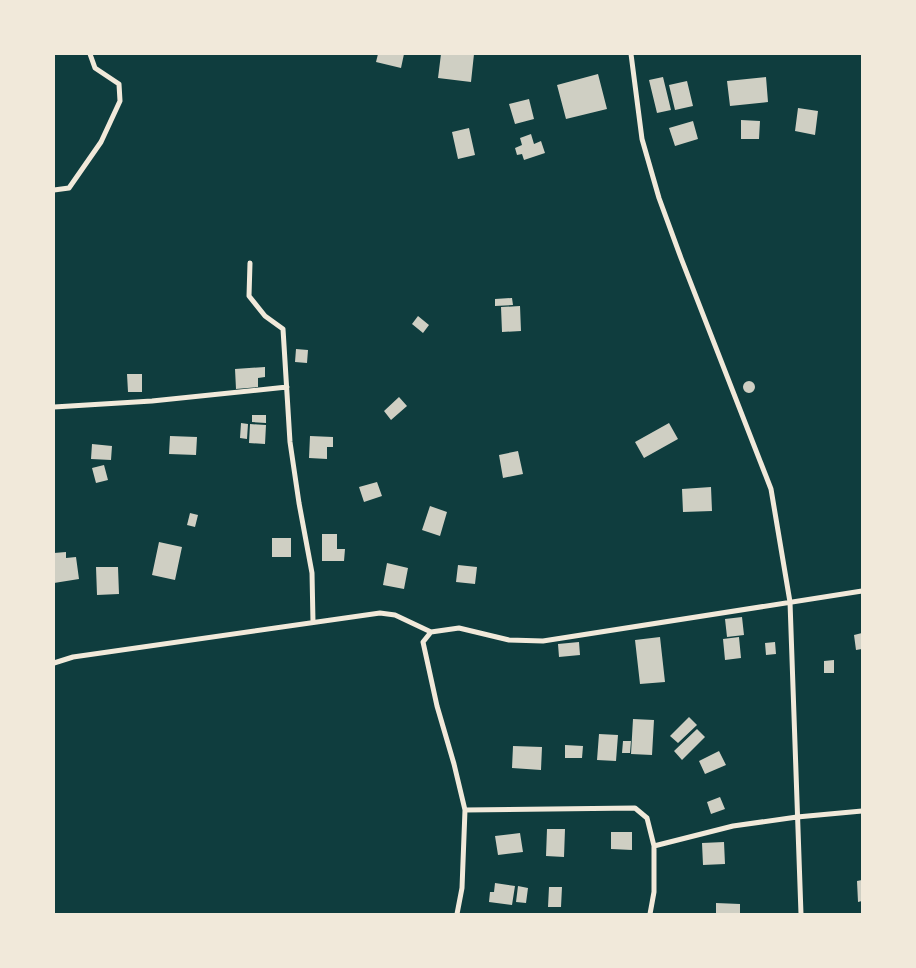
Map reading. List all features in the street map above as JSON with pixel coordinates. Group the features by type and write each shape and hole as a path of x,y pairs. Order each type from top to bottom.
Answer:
{"street":[{"path":"54,190 69,188 101,142 120,101 119,84 95,68 90,54"},
{"path":"631,54 642,139 654,184 771,489 790,602 801,914"},
{"path":"250,263 249,296 265,316 283,329 290,442 312,573 313,622"},
{"path":"54,407 152,401 287,387"},
{"path":"54,664 74,657 380,612 395,615 431,632 459,628 509,640 543,641 862,591"},
{"path":"431,632 423,642 437,706 465,810 462,888 456,914"},
{"path":"465,810 635,808 647,818 654,846 654,892 650,914"},
{"path":"654,846 733,826 797,817 862,811"}],"building":[{"path":"378,54 404,54 401,68 376,62"},
{"path":"441,54 474,54 471,82 438,78"},
{"path":"598,74 607,109 566,119 557,85"},
{"path":"663,77 671,110 657,113 649,80"},
{"path":"766,77 768,102 730,106 727,81"},
{"path":"687,81 693,106 675,110 669,85"},
{"path":"529,99 534,119 515,124 509,104"},
{"path":"798,108 818,111 815,135 795,131"},
{"path":"741,120 760,121 759,139 741,139"},
{"path":"693,121 698,139 675,146 669,128"},
{"path":"469,128 475,155 458,159 452,132"},
{"path":"531,134 534,144 541,141 545,153 524,160 522,154 517,155 515,148 522,145 520,138"},
{"path":"512,298 513,305 495,306 495,299"},
{"path":"520,306 521,331 502,332 501,307"},
{"path":"418,316 429,325 423,333 412,324"},
{"path":"296,349 308,350 307,363 295,362"},
{"path":"265,367 265,377 258,378 258,387 236,389 235,369"},
{"path":"127,374 142,374 142,392 128,392"},
{"path":"747,381 751,381 755,387 751,393 747,393 743,389 743,385"},
{"path":"399,397 407,406 391,420 384,411"},
{"path":"252,415 266,415 266,423 252,422"},
{"path":"241,423 248,424 247,439 240,438"},
{"path":"669,423 678,439 644,458 635,442"},
{"path":"250,424 266,425 265,444 249,443"},
{"path":"170,436 197,437 196,455 169,454"},
{"path":"310,436 333,437 333,447 327,447 327,459 309,458"},
{"path":"92,444 112,446 111,460 91,459"},
{"path":"518,451 523,474 503,478 499,455"},
{"path":"104,465 108,480 96,483 92,468"},
{"path":"377,482 382,496 364,502 359,487"},
{"path":"711,487 712,511 683,512 682,489"},
{"path":"430,506 447,512 440,536 422,530"},
{"path":"190,513 198,515 195,527 187,525"},
{"path":"322,534 337,534 337,549 345,549 344,561 322,561"},
{"path":"272,538 291,538 291,557 272,557"},
{"path":"159,542 182,547 175,580 152,575"},
{"path":"66,552 66,558 76,557 79,579 54,583 54,553"},
{"path":"387,563 408,568 404,589 383,585"},
{"path":"458,565 477,567 475,584 456,582"},
{"path":"96,567 118,567 119,594 97,595"},
{"path":"742,617 744,635 727,637 725,619"},
{"path":"862,633 862,649 856,650 854,635"},
{"path":"660,637 665,682 640,684 635,640"},
{"path":"739,637 741,658 725,660 723,639"},
{"path":"579,642 580,655 559,657 558,644"},
{"path":"775,642 776,654 766,655 765,643"},
{"path":"834,660 834,673 824,673 824,661"},
{"path":"689,717 697,725 678,743 670,736"},
{"path":"633,719 654,720 652,755 631,754"},
{"path":"697,729 705,737 682,760 674,751"},
{"path":"599,734 618,735 616,761 597,760"},
{"path":"623,741 631,741 630,753 622,753"},
{"path":"565,745 583,746 582,758 565,758"},
{"path":"513,746 542,747 541,770 512,768"},
{"path":"719,751 726,765 705,774 699,761"},
{"path":"720,797 725,809 711,814 707,802"},
{"path":"547,829 565,829 564,857 546,856"},
{"path":"611,832 632,832 632,850 611,849"},
{"path":"520,833 523,852 498,855 495,836"},
{"path":"724,842 725,864 703,865 702,843"},
{"path":"862,880 862,901 858,902 857,881"},
{"path":"495,883 515,886 512,905 489,902 490,892 494,892"},
{"path":"518,886 528,888 526,903 516,902"},
{"path":"549,887 562,887 561,907 548,907"},
{"path":"716,903 740,904 740,914 716,914"}]}
